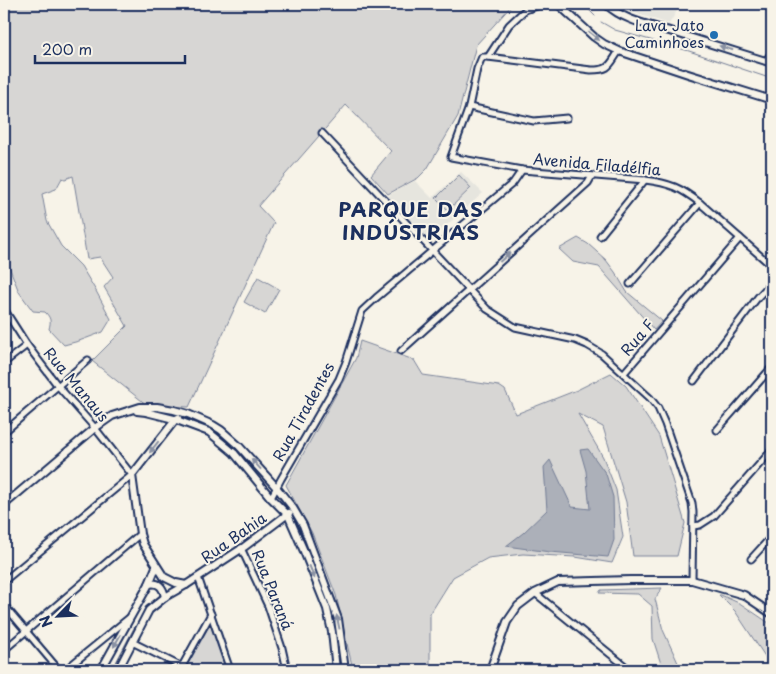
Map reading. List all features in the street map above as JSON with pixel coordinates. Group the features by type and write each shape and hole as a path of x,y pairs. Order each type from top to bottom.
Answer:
{"main road":[{"path":"558,4 594,37 618,51 772,100"},
{"path":"606,4 614,7 622,16 638,22 769,62"},
{"path":"4,505 94,428 112,416 140,407 157,407 188,414 221,430 239,446 293,508 303,525 338,619 345,670"},
{"path":"128,410 176,419 209,432 234,453 271,498 288,515 331,623 336,670"},
{"path":"186,585 176,583 164,577 156,567 144,544 140,534 132,475 176,419 188,414"},
{"name":"Rua Bahia","path":"118,670 149,610 164,597 186,585 288,515 293,508"},
{"path":"101,670 149,584 156,567"},
{"path":"490,670 507,622 518,606 534,593 558,582 692,580 744,595 772,614"},
{"path":"149,584 160,585 163,588 164,597"}],"street":[{"path":"488,57 509,25 525,10 543,4"},
{"path":"567,118 534,121 469,107 477,69 482,57 603,70 609,67 618,51"},
{"path":"769,62 772,52"},
{"name":"Avenida Filadélfia","path":"469,107 451,157 522,170 645,180 674,186 700,203 772,266"},
{"path":"322,133 487,309 515,327 574,340 587,345 602,354 650,398 658,408 665,424 692,503 692,580"},
{"name":"Rua Tiradentes","path":"271,498 339,379 362,311 513,183 522,170"},
{"path":"401,350 588,184 592,176"},
{"path":"600,236 645,180"},
{"path":"630,284 700,203"},
{"name":"Rua F","path":"624,373 740,238"},
{"path":"694,381 758,297 772,282"},
{"name":"Rua Manaus","path":"4,309 26,345 132,475"},
{"path":"4,363 26,345"},
{"path":"4,432 88,360"},
{"path":"717,430 772,367"},
{"path":"693,526 700,525 714,516 772,450"},
{"path":"4,580 132,475"},
{"path":"4,650 140,534"},
{"path":"752,559 772,536"},
{"name":"Rua Paraná","path":"241,548 268,606 287,670"},
{"path":"198,577 230,670"},
{"path":"534,593 630,670"},
{"path":"4,605 59,670"},
{"path":"181,668 211,614"},
{"path":"65,670 131,616"},
{"path":"132,642 188,670"}],"shaded area":[{"path":"4,4 513,4 476,45 458,116 427,169 418,178 388,194 371,175 391,151 346,105 258,206 274,223 189,407 147,405 92,361 127,326 104,287 113,277 100,257 87,259 73,176 65,179 62,178 56,189 42,194 47,221 61,246 81,266 111,319 103,332 64,345 49,329 50,320 47,314 45,312 33,311 19,292 10,269 4,260"},
{"path":"627,4 681,4 669,24 623,9"},
{"path":"461,172 483,193 429,241 387,197 415,181 432,198"},
{"path":"459,175 471,188 448,210 436,198"},
{"path":"578,238 606,260 627,292 662,321 654,330 599,267 573,262 559,249"},
{"path":"258,277 279,289 265,314 244,302"},
{"path":"360,341 414,360 423,375 499,386 505,390 516,414 577,390 611,373 626,386 659,436 685,523 677,556 633,556 626,502 603,427 578,414 603,457 616,490 623,537 612,563 575,557 523,554 488,558 453,577 430,614 430,670 353,670 336,595 312,533 286,485 356,358"},
{"path":"588,449 606,474 613,497 614,540 608,557 506,546 547,510 544,467 550,460 572,507 590,509 586,471 580,450"},
{"path":"662,588 655,599 663,630 679,665 700,670 663,670 653,639 652,606 638,594 599,593 601,590"},
{"path":"719,595 741,604 772,625 772,667 735,611"},
{"path":"211,623 227,670 192,670 185,666"}],"waterway":[{"path":"583,4 595,16"},
{"path":"601,22 615,30 689,51 772,79"},
{"path":"112,670 135,626"}],"place":[{"name":"Lava Jato Caminhoes","path":"714,35"}],"district":[{"name":"PARQUE DAS INDÚSTRIAS","path":"411,222"}]}
